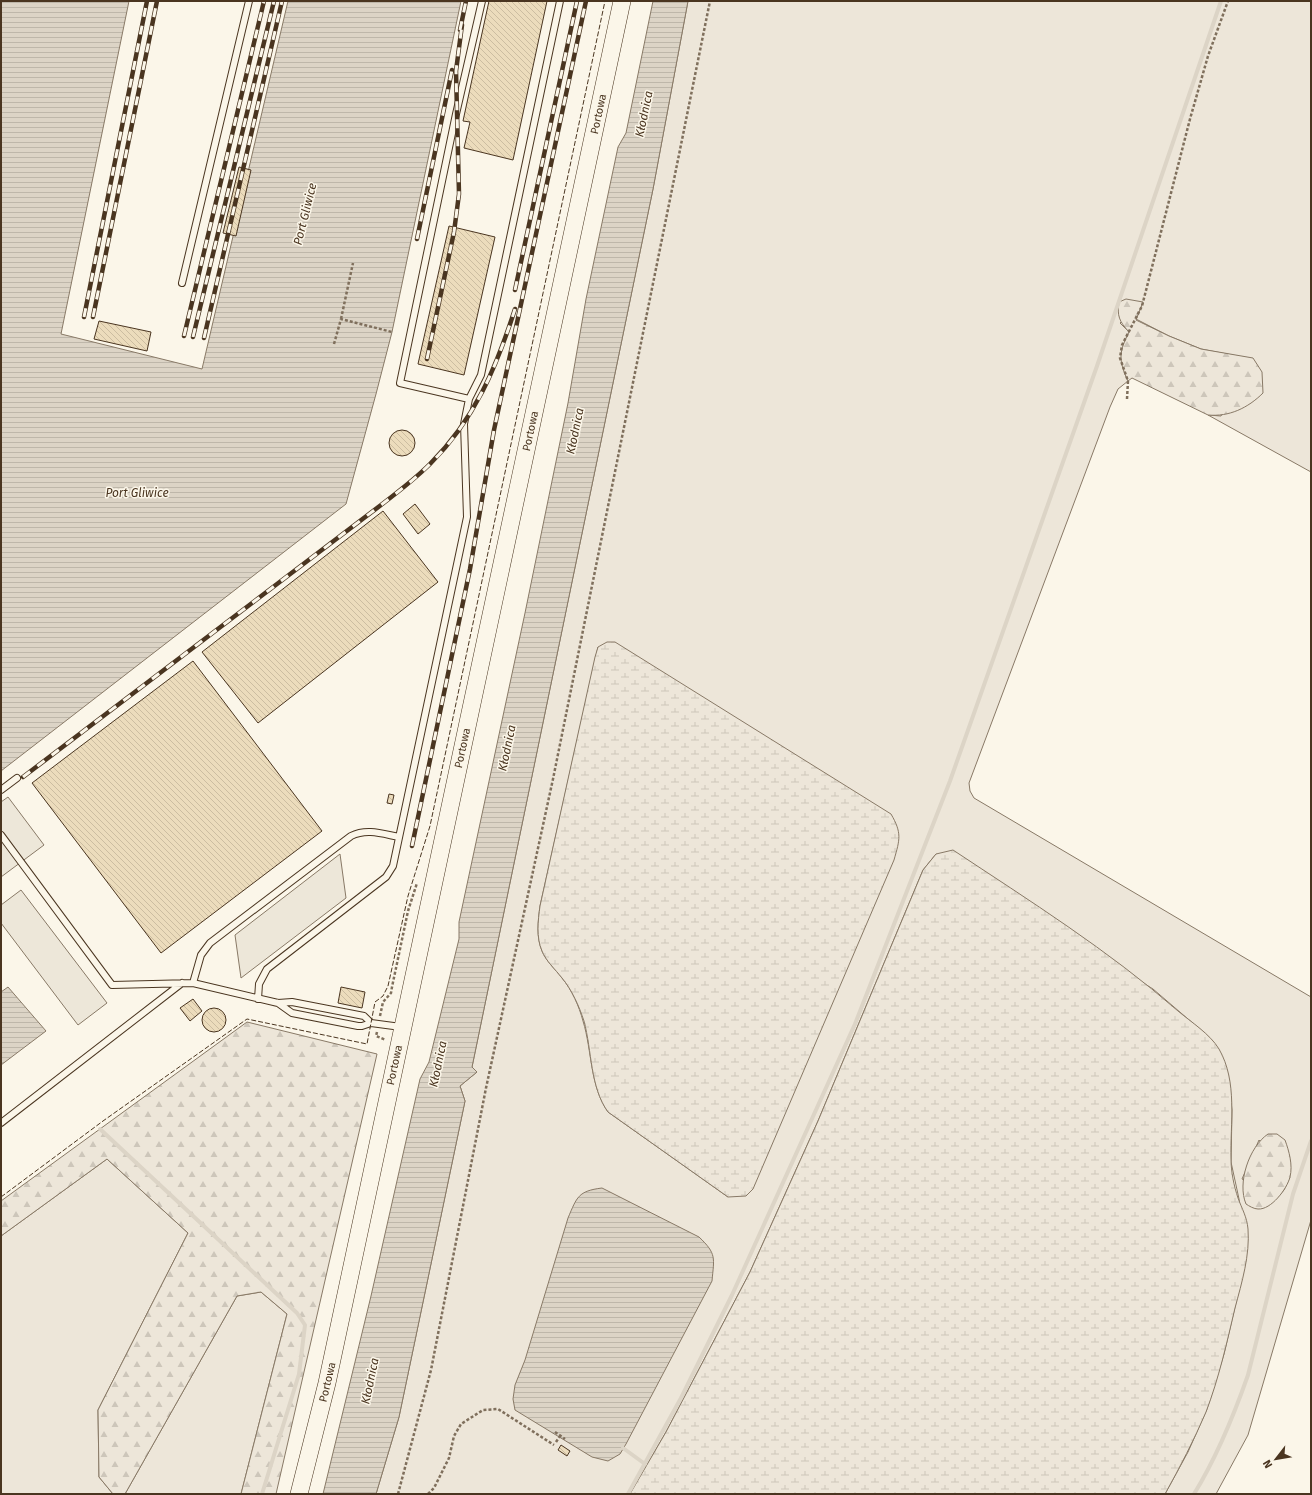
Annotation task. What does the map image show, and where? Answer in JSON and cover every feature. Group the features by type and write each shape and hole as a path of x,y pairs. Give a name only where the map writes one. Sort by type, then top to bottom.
{"street":[{"name":"Portowa","path":"299,1494 327,1383 622,1"}],"lane":[{"path":"182,283 249,1"},
{"path":"469,399 400,383 456,114 482,1"},
{"path":"258,999 259,984 267,969 386,877 393,866 467,517 464,424 469,399 481,375 560,1"},
{"path":"1,790 16,778"},
{"path":"193,983 201,955 210,943 351,836 358,832 370,832 399,837"},
{"path":"1,835 112,985 193,983 278,1003 292,1002 364,1016 371,1023"},
{"path":"1,1123 182,983"},
{"path":"278,1003 292,1013 362,1026 371,1023 402,1027"}],"path":[{"path":"398,1494 431,1370 486,1088 554,771 710,1"},
{"path":"1127,400 1128,380 1120,358 1122,345 1142,306 1190,119 1208,56 1228,1"},
{"path":"334,344 354,263"},
{"path":"341,320 392,332"},
{"path":"428,1494 434,1488 449,1458 454,1436 460,1424 483,1410 498,1409 555,1444 560,1436"},
{"path":"555,1432 565,1439"}],"green space":[{"path":"688,1 1311,1 1311,472 1208,415 1221,416 1253,359 1201,349 1169,336 1136,319 1143,302 1120,323 1129,332 1122,350 1123,368 1128,381 1118,389 1110,407 969,783 970,791 974,798 1311,997 1311,1220 1248,1435 1216,1494 1165,1494 1188,1452 1207,1409 1224,1354 1246,1260 1239,1199 1231,1162 1232,1110 1228,1075 1209,1037 1153,989 936,854 923,870 818,1121 750,1272 666,1432 630,1494 376,1494 399,1417 465,1101 460,1086 477,1072 472,1067 653,189","holes":["598,647 728,1197 608,1112 598,1091 592,1068 586,1032 577,1004 566,983 546,958 540,946 538,929 540,906","1259,1140 1290,1177 1284,1190 1277,1198 1242,1179"]},
{"path":"1126,299 1143,302 1136,320 1169,336 1201,349 1253,358 1262,372 1263,393 1245,407 1231,413 1223,415 1208,415 1132,378 1128,381 1121,361 1121,356 1123,345 1129,332 1123,325 1118,311 1119,302"},
{"path":"607,642 615,642 891,814 897,826 899,841 894,860 753,1189 746,1196 728,1197 608,1112 598,1091 592,1068 587,1032 580,1010 569,988 546,958 540,946 538,929 540,906 595,657 598,647"},
{"path":"953,850 1040,907 1124,967 1206,1033 1219,1049 1225,1062 1229,1075 1232,1103 1231,1145 1233,1179 1247,1225 1248,1249 1243,1278 1215,1386 1206,1412 1187,1453 1165,1494 630,1494 666,1432 750,1272 818,1121 923,870 936,854"},
{"path":"247,1022 377,1054 276,1494 241,1494 287,1314 261,1292 237,1296 125,1494 113,1494 99,1477 98,1410 188,1233 107,1159 1,1236 1,1201"},
{"path":"1268,1134 1277,1134 1285,1140 1290,1158 1291,1172 1286,1187 1278,1198 1268,1206 1256,1209 1246,1204 1243,1186 1244,1176 1246,1166 1255,1147"},
{"path":"107,1159 188,1233 98,1410 99,1477 113,1494 1,1494 1,1236"},
{"path":"261,1292 287,1314 241,1494 125,1494 237,1296"}],"shaded area":[{"path":"8,797 44,845 1,877 1,802"},
{"path":"340,854 346,898 241,978 235,935"},
{"path":"21,890 107,1003 78,1025 1,923 1,905"}],"water":[{"name":"Port Gliwice","path":"1,1 129,1 61,334 202,369 288,1 461,1 392,332 346,504 1,771"},
{"name":"Kłodnica","path":"653,1 688,1 653,189 472,1067 477,1072 460,1086 465,1101 399,1417 376,1494 323,1494 371,1296 420,1079 429,1062 459,939 459,922 568,403 586,299 618,147 626,133"},
{"path":"8,987 46,1031 1,1065 1,992"},
{"path":"602,1188 699,1237 712,1252 714,1261 712,1281 626,1444 620,1454 608,1461 592,1457 515,1410 513,1399 515,1385 525,1360 568,1218 579,1196 588,1191"}],"building":[{"path":"489,1 547,1 513,160 464,148 470,122 463,121"},
{"path":"239,167 251,170 236,236 223,233"},
{"path":"449,226 495,237 464,375 418,364"},
{"path":"99,321 151,332 147,351 94,339"},
{"path":"402,430 411,434 415,443 411,452 402,456 393,452 389,443 393,434"},
{"path":"415,504 430,524 418,534 403,514"},
{"path":"383,511 438,582 258,723 202,652"},
{"path":"193,661 322,831 161,953 32,783"},
{"path":"389,794 394,795 392,804 387,803"},
{"path":"341,987 365,992 362,1008 338,1003"},
{"path":"193,999 202,1011 190,1021 180,1008"},
{"path":"214,1008 223,1011 226,1020 223,1029 214,1032 205,1029 202,1020 205,1011"},
{"path":"561,1445 570,1451 567,1456 558,1450"}],"waterway":[{"path":"628,1494 681,1398 732,1295 855,1024 950,781 1097,366 1221,1"},
{"path":"100,1129 297,1313 305,1325 299,1374 262,1494"},
{"path":"1194,1494 1224,1436 1248,1375 1293,1194 1311,1141"},
{"path":"623,1448 645,1464"}],"railway":[{"path":"84,317 147,1"},
{"path":"93,317 157,1"},
{"path":"184,336 264,1"},
{"path":"193,337 274,1"},
{"path":"204,338 282,1"},
{"path":"460,30 466,1"},
{"path":"515,290 577,1"},
{"path":"412,846 470,569 494,430 586,1"},
{"path":"427,359 454,232 459,194 456,71 462,25"},
{"path":"417,239 452,70"},
{"path":"23,777 387,500 424,470 446,447 472,411 492,372 515,309"}],"fence":[{"path":"1,1197 103,1121 247,1019 367,1044 375,1002 383,996 388,986 408,896 430,826 605,1"}]}
